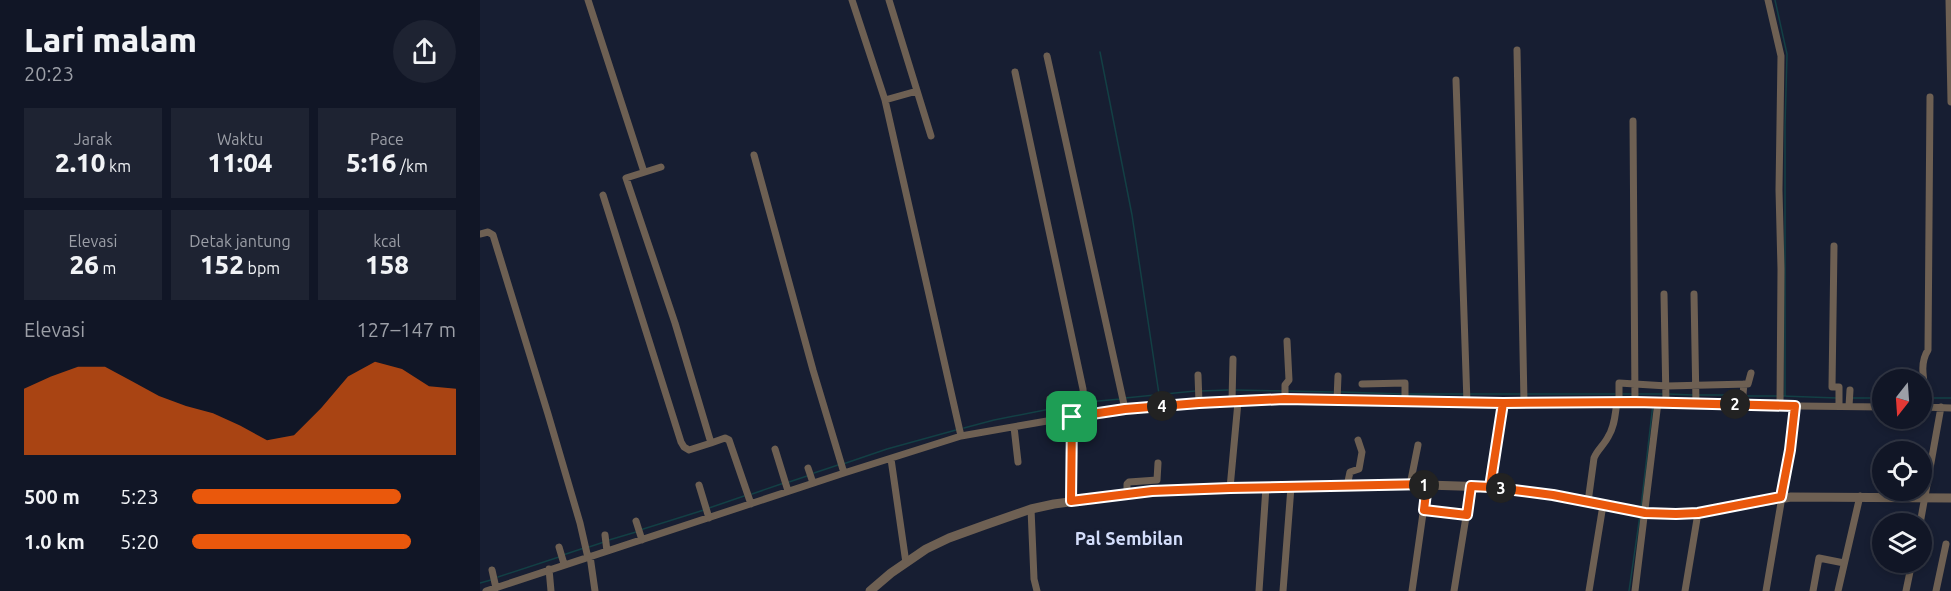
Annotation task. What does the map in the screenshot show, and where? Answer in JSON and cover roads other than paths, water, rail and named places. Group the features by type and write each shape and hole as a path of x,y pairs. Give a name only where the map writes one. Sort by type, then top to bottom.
{"street":[{"path":"588,0 644,172"},
{"path":"852,0 885,100 961,436"},
{"path":"889,0 931,136"},
{"path":"1768,0 1781,56 1780,403"},
{"path":"1949,0 1951,102"},
{"path":"1517,50 1524,401"},
{"path":"1047,56 1125,408"},
{"path":"1015,72 1084,398 1085,414"},
{"path":"1456,80 1467,401"},
{"path":"885,100 917,91"},
{"path":"1924,369 1924,358 1928,350 1930,97"},
{"path":"1633,121 1635,401"},
{"path":"754,155 844,473"},
{"path":"661,167 626,177 675,324 711,443"},
{"path":"603,195 683,446 689,450 728,439 750,502"},
{"path":"480,234 488,232 493,235 548,414 585,544 595,591"},
{"path":"1834,246 1832,387 1839,387 1839,406"},
{"path":"1635,591 1642,513 1660,402 1667,386 1664,294"},
{"path":"1694,294 1696,403"},
{"path":"1284,397 1285,385 1289,380 1287,341"},
{"path":"1230,488 1234,400 1233,358"},
{"path":"1588,502 1596,452 1613,427 1619,383 1695,388 1744,386 1750,383 1751,373"},
{"path":"1198,375 1199,401"},
{"path":"1337,398 1338,376"},
{"path":"1362,384 1405,383 1405,400"},
{"path":"1742,401 1744,386"},
{"path":"1849,405 1850,392"},
{"path":"486,591 564,562 641,539 812,481 961,436 1125,408 1199,401 1284,397 1503,403 1524,401 1696,403 1742,401 1795,406 1872,406"},
{"path":"1050,399 1054,419"},
{"path":"1490,487 1503,403"},
{"path":"1766,591 1790,450 1795,406"},
{"path":"1932,406 1951,408"},
{"path":"1932,458 1941,407"},
{"path":"1071,501 1072,417"},
{"path":"1014,427 1018,462"},
{"path":"1347,486 1350,472 1359,469 1362,452 1358,440"},
{"path":"1410,485 1418,445"},
{"path":"775,449 788,490"},
{"path":"891,459 906,563"},
{"path":"1127,494 1129,482 1157,480 1158,463"},
{"path":"808,468 812,481"},
{"path":"699,484 708,516"},
{"path":"870,591 926,549 949,538 1031,509 1127,494 1230,488 1427,484 1519,490 1642,513 1698,513 1781,497 1872,496"},
{"path":"1412,591 1427,484"},
{"path":"1454,591 1471,486"},
{"path":"1284,591 1291,487"},
{"path":"1258,591 1266,488"},
{"path":"1838,591 1860,496"},
{"path":"1932,497 1951,498"},
{"path":"1589,591 1603,505"},
{"path":"1031,509 1034,579 1037,591"},
{"path":"1424,510 1467,515"},
{"path":"1685,591 1698,513"},
{"path":"637,522 641,539"},
{"path":"605,537 607,550"},
{"path":"1936,591 1946,544"},
{"path":"560,548 564,562"},
{"path":"1813,591 1819,558 1844,563"},
{"path":"549,569 551,591"},
{"path":"492,572 496,586"},
{"path":"1906,591 1910,573"}],"waterway":[{"path":"1775,0 1787,54 1785,396"},
{"path":"1100,52 1132,215 1159,394"},
{"path":"1200,391 1228,390"},
{"path":"1236,390 1282,391"},
{"path":"1125,398 1195,391"},
{"path":"1287,391 1333,392"},
{"path":"1341,392 1402,394"},
{"path":"1407,394 1465,394"},
{"path":"1470,394 1522,394"},
{"path":"1527,394 1615,394"},
{"path":"1623,394 1633,394"},
{"path":"1638,394 1663,394"},
{"path":"1668,394 1693,395"},
{"path":"1698,395 1741,395"},
{"path":"1746,396 1777,396"},
{"path":"1782,396 1837,398"},
{"path":"1851,398 1872,398"},
{"path":"1932,398 1951,398"},
{"path":"1087,402 1121,399"},
{"path":"1054,408 1082,403"},
{"path":"1641,507 1653,404"},
{"path":"964,428 1050,409"},
{"path":"843,464 956,430"},
{"path":"814,473 838,465"},
{"path":"789,482 807,476"},
{"path":"752,494 784,483"},
{"path":"709,508 744,496"},
{"path":"640,530 704,510"},
{"path":"1629,591 1640,515"},
{"path":"609,540 636,532"},
{"path":"589,547 604,542"},
{"path":"563,555 584,548"},
{"path":"498,577 559,557"},
{"path":"480,583 491,580"}],"district":[{"name":"Pal Sembilan","path":"1129,539"}]}
